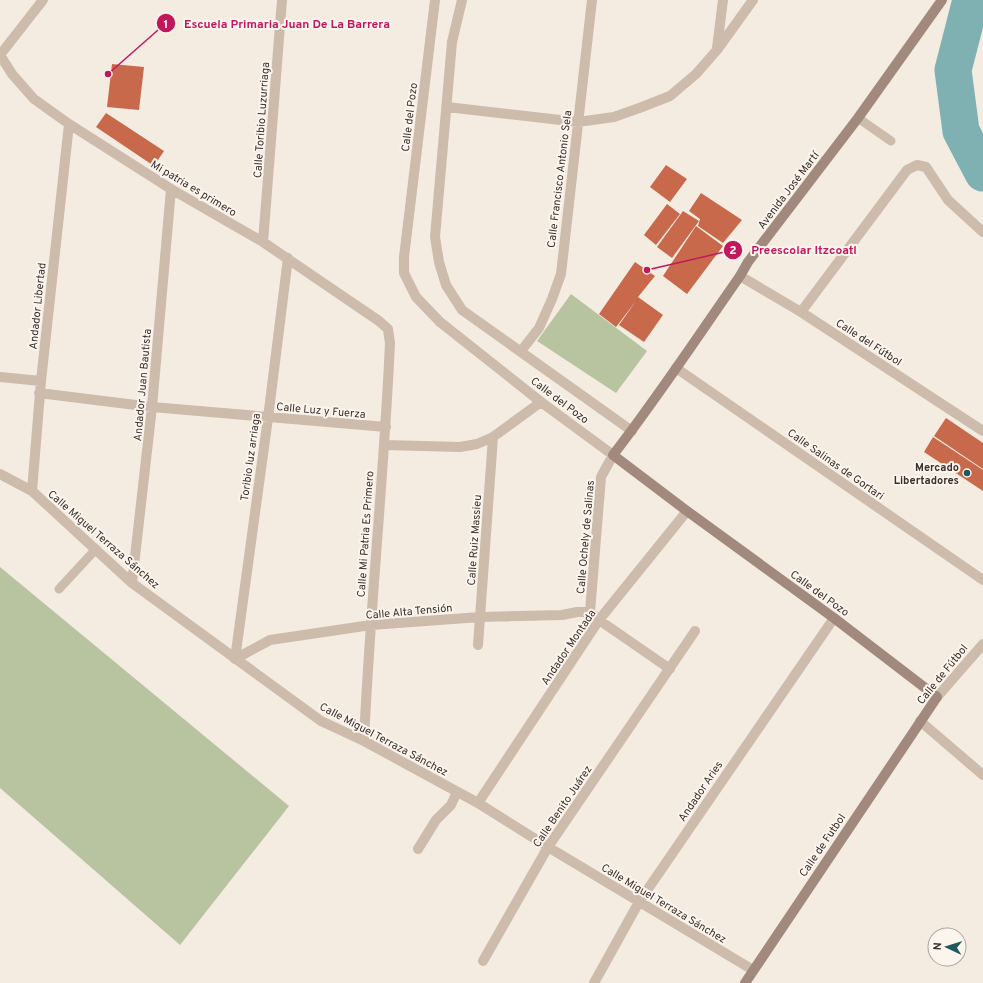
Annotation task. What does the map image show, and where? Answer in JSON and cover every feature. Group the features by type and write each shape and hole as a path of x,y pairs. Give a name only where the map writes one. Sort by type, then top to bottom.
{"main road":[{"name":"Avenida José Martí","path":"613,455 632,431 740,276 748,262 858,118 942,0"},
{"name":"Calle del Pozo","path":"613,455 834,618 937,697"},
{"name":"Calle de Fútbol","path":"920,721 937,697"},
{"name":"Calle de Futbol","path":"745,983 920,721"}],"street":[{"path":"0,55 43,0"},
{"name":"Calle Toribio Luzurriaga","path":"263,242 282,0"},
{"name":"Calle del Pozo","path":"435,0 404,257 404,273 416,297 440,322 542,402 613,455"},
{"path":"462,0 452,42 435,237 439,262 446,285 462,310 632,431"},
{"name":"Calle Francisco Antonio Sela","path":"521,351 539,328 552,300 561,274 592,0"},
{"path":"717,50 723,0"},
{"path":"446,107 578,122 614,117 670,96 696,74 717,50 753,0"},
{"name":"Mi patria es primero","path":"0,55 12,74 34,99 69,124 171,189 288,258 379,321 388,329"},
{"name":"Andador Libertad","path":"32,491 39,393 69,124"},
{"path":"800,312 907,170 916,165 926,167 948,200 983,232"},
{"name":"Andador Juan Bautista","path":"132,583 152,407 171,189"},
{"name":"Toribio luz arriaga","path":"235,659 288,258"},
{"name":"Calle del Fútbol","path":"740,276 800,312 983,431"},
{"name":"Calle Mi Patria Es Primero","path":"364,741 386,427 390,343 388,329"},
{"name":"Calle Salinas de Gortari","path":"676,368 983,580"},
{"path":"0,377 41,381"},
{"name":"Calle Luz y Fuerza","path":"39,393 152,407 386,427"},
{"path":"384,445 460,447 477,444 493,437 542,402"},
{"name":"Calle Ruiz Massieu","path":"478,645 493,437"},
{"name":"Calle Ochely de Salinas","path":"590,612 601,477 613,455"},
{"name":"Calle Miguel Terraza Sánchez","path":"0,474 32,491 132,583 322,721 364,741 478,803 548,847 753,970"},
{"name":"Andador Montada","path":"478,803 599,620 687,511"},
{"path":"590,612 599,620 670,669"},
{"name":"Calle Alta Tensión","path":"235,659 270,640 371,625 480,617 590,612"},
{"name":"Andador Aries","path":"594,983 639,902 834,618"},
{"name":"Calle Benito Juárez","path":"482,961 548,847 696,631"},
{"name":"Calle de Fútbol","path":"937,697 983,644"},
{"path":"920,721 983,775"},
{"path":"418,849 436,820 451,805 457,792"}],"lane":[{"path":"858,118 891,141"},
{"path":"59,589 96,549"}],"green space":[{"path":"571,294 647,351 616,393 537,341"},
{"path":"0,567 289,806 180,945 0,788"}],"building":[{"path":"112,64 144,67 139,110 107,107"},
{"path":"106,113 164,151 154,166 96,127"},
{"path":"666,165 687,179 670,202 650,187"},
{"path":"701,193 742,220 723,243 698,226 700,219 689,211"},
{"path":"667,204 680,214 656,245 644,235"},
{"path":"683,211 699,221 672,258 657,247"},
{"path":"696,226 723,246 687,294 663,276"},
{"path":"635,262 655,276 638,297 663,315 644,342 619,325 636,301 616,327 599,314"},
{"path":"946,418 983,443 983,469 934,436"},
{"path":"933,437 983,470 983,491 924,452"}],"waterway":[{"path":"971,0 953,70 961,131 983,173"}],"place":[{"name":"Escuela Primaria Juan De La Barrera","path":"108,74"},
{"name":"Preescolar Itzcoatl","path":"647,270"},
{"name":"Mercado Libertadores","path":"967,473"}]}
